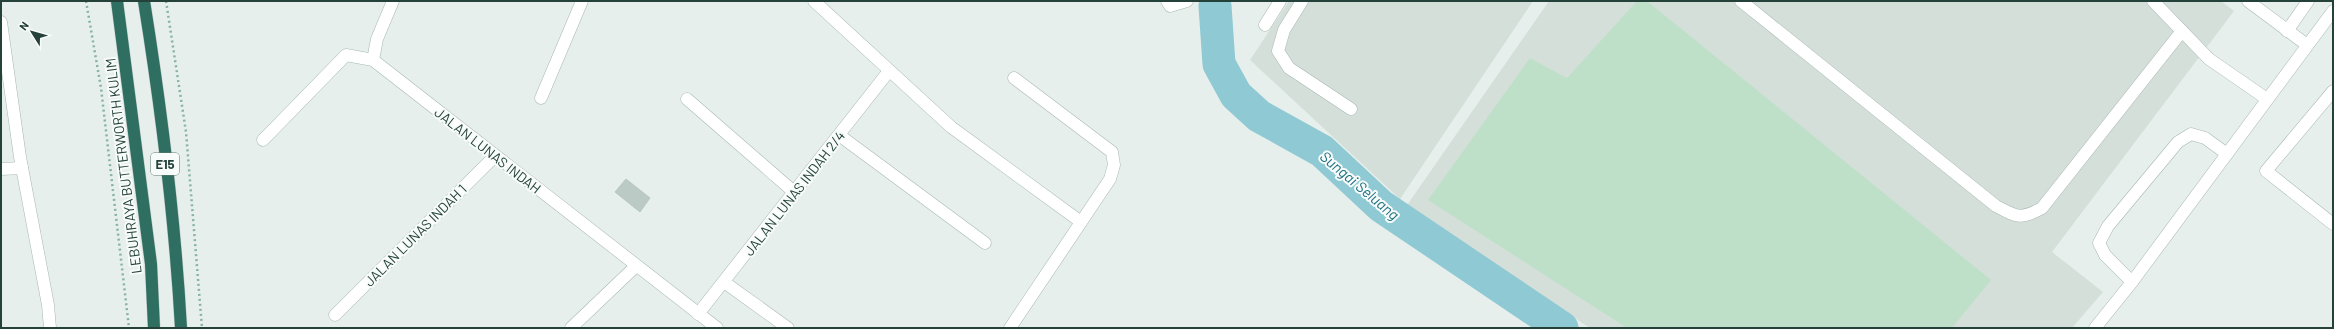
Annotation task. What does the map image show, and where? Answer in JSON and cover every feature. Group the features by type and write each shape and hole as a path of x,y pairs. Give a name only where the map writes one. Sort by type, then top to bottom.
{"highway":[{"name":"LEBUHRAYA BUTTERWORTH KULIM","path":"117,1 150,264 154,328"},
{"name":"E15","path":"144,1 152,54 178,272 181,328"}],"street":[{"path":"373,60 377,39 393,1"},
{"path":"541,98 582,1"},
{"path":"814,1 951,127 1081,222"},
{"path":"1168,1 1170,6 1187,1"},
{"path":"1265,25 1280,1"},
{"path":"1302,1 1284,30 1278,51 1288,68 1351,110"},
{"path":"1741,1 1996,206 2016,217 2028,216 2042,208 2182,31"},
{"path":"2153,1 2209,59 2267,99"},
{"path":"2248,1 2287,32 2308,45"},
{"path":"2287,32 2308,1"},
{"path":"2095,328 2132,282 2267,99 2332,15"},
{"path":"1,22 22,168 48,305 50,328"},
{"name":"JALAN LUNAS INDAH","path":"263,140 346,55 373,60 636,266 718,328"},
{"name":"JALAN LUNAS INDAH 2/4","path":"698,314 889,71"},
{"path":"1010,328 1110,179 1114,165 1112,152 1014,78"},
{"path":"2333,91 2266,171 2333,224"},
{"path":"687,99 794,192"},
{"path":"2132,282 2105,255 2099,242 2108,226 2178,142 2191,134 2205,138 2227,154"},
{"path":"839,135 986,243"},
{"name":"JALAN LUNAS INDAH 1","path":"335,315 495,156"},
{"path":"1,169 22,168"},
{"path":"571,328 636,266"},
{"path":"724,282 788,328"}],"path":[{"path":"86,1 101,88 129,328"},
{"path":"166,1 186,132 202,328"}],"shaded area":[{"path":"1289,1 1533,1 1400,199 1250,60"},
{"path":"1549,1 2221,1 2234,11 2052,252 2103,292 2072,328 1590,328 1405,208"}],"green space":[{"path":"1637,1 1647,1 1991,280 1952,328 1627,328 1428,200 1530,58 1567,78"}],"building":[{"path":"626,179 650,198 640,212 615,192"}],"waterway":[{"name":"Sungai Seluang","path":"1215,6 1219,64 1236,95 1259,116 1322,151 1381,206 1562,328"}]}
